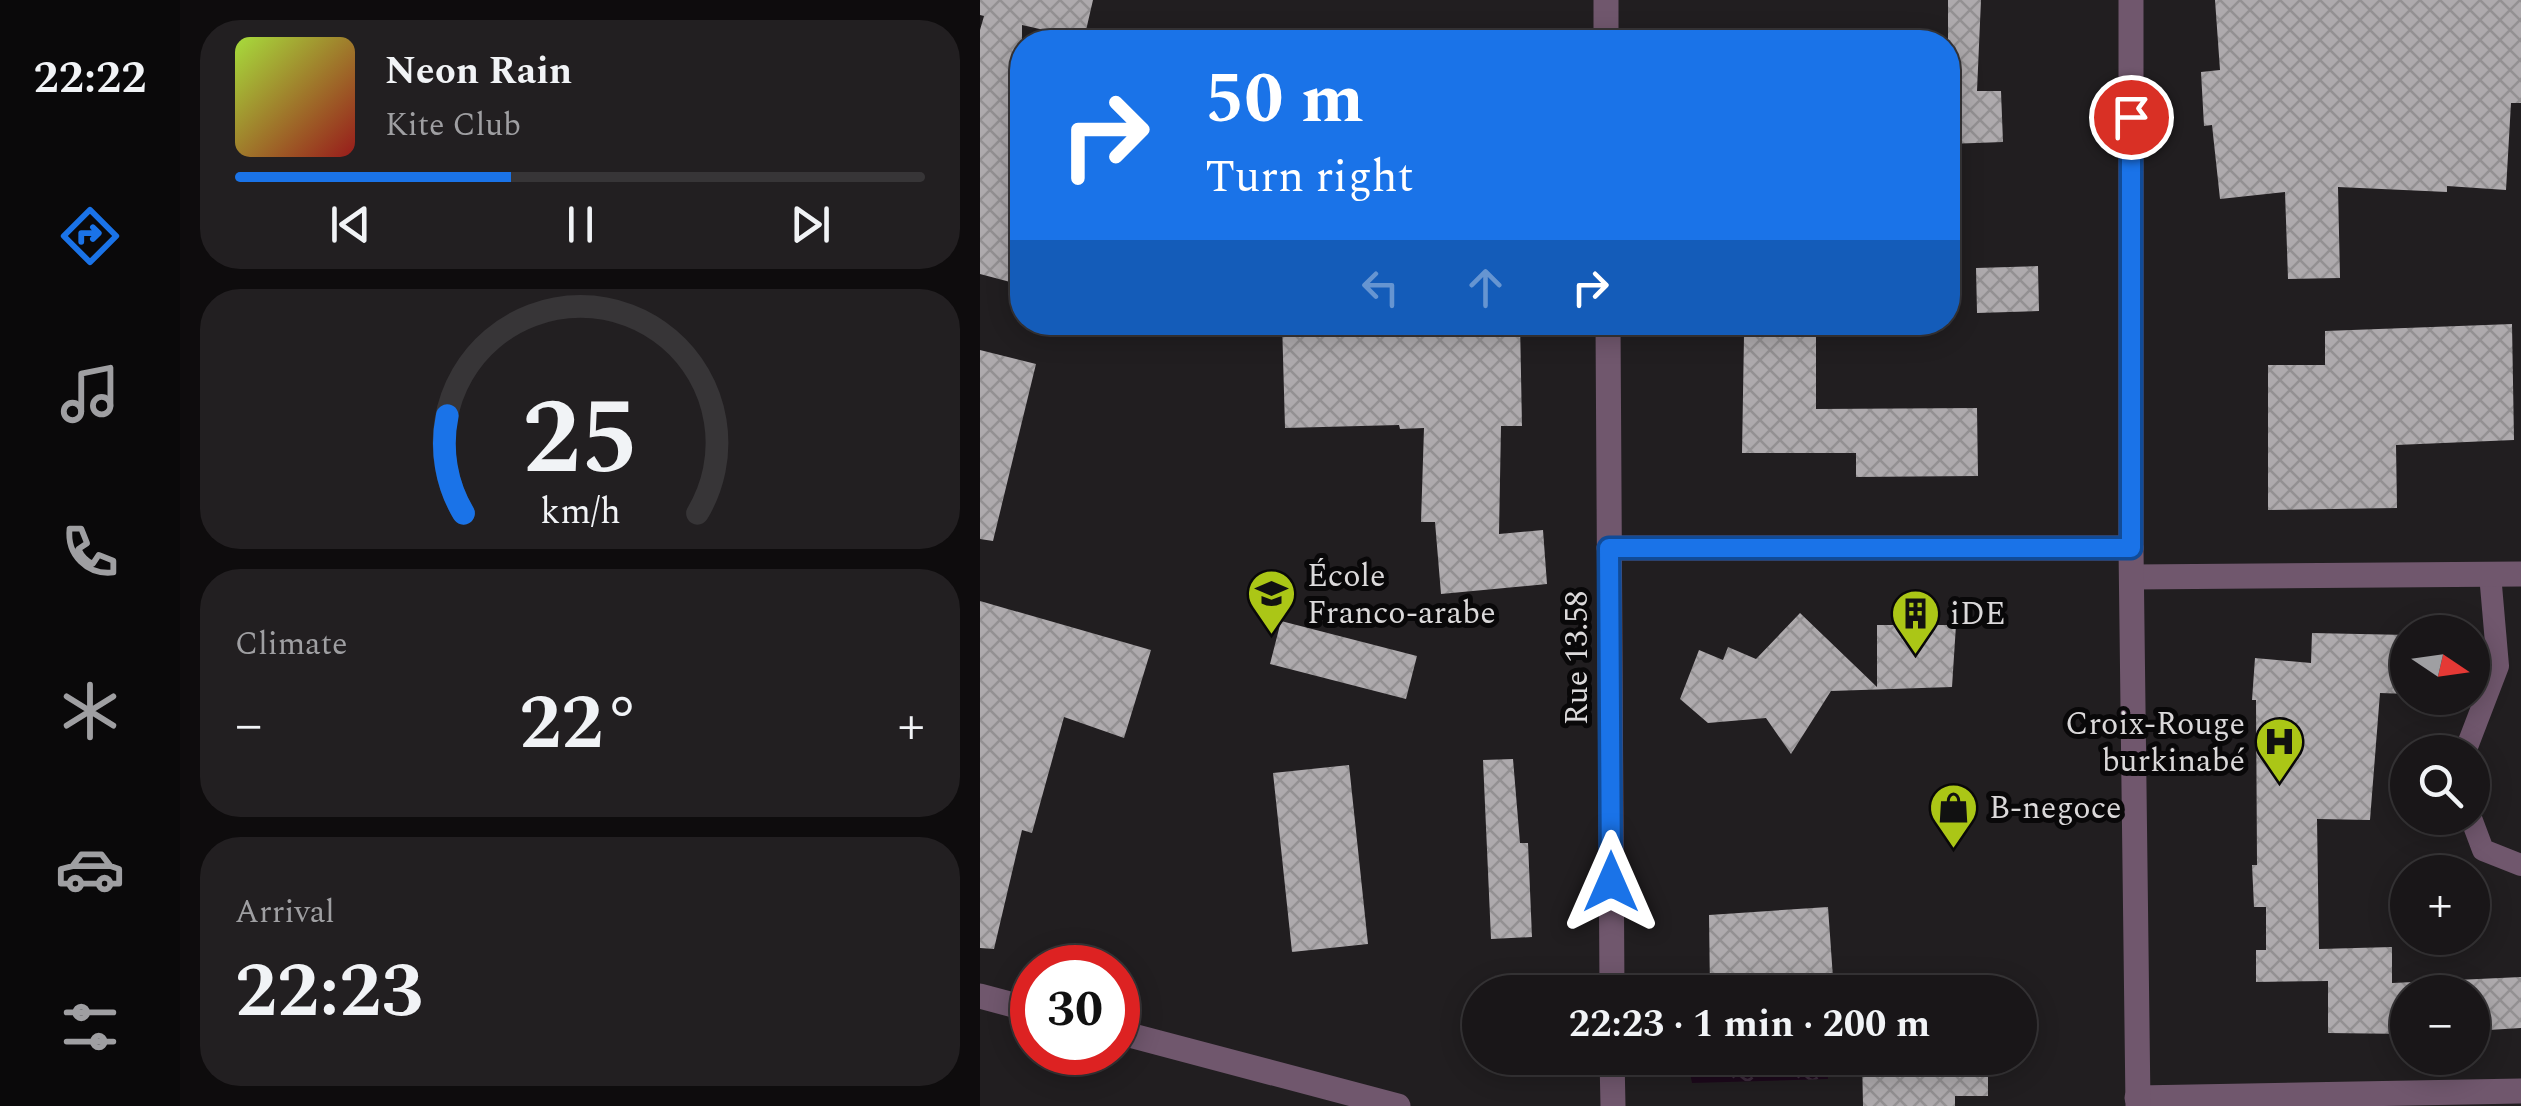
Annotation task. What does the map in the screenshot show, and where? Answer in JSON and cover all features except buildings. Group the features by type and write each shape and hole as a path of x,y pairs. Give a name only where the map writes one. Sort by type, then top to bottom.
{"street":[{"path":"1606,0 1606,30"},
{"path":"2131,0 2131,548 2138,1102 2521,1092"},
{"name":"Rue 13.58","path":"1608,335 1612,975"},
{"path":"1609,548 2131,548"},
{"path":"2132,577 2521,574"},
{"path":"980,996 1010,1004"},
{"path":"1140,1038 1398,1106"},
{"path":"1612,1075 1612,1106"}],"lane":[{"path":"2472,735 2498,666 2490,574"},
{"path":"2477,835 2483,850 2521,865"}],"water":[{"path":"1690,1075 1828,1075 1828,1079 1692,1083"}],"place":[{"name":"École Franco-arabe","path":"1272,636"},
{"name":"iDE","path":"1915,656"},
{"name":"Croix-Rouge burkinabé","path":"2280,784"},
{"name":"B-negoce","path":"1954,850"}],"route":[{"path":"1611,882 1609,548 2131,548 2131,117"}]}
